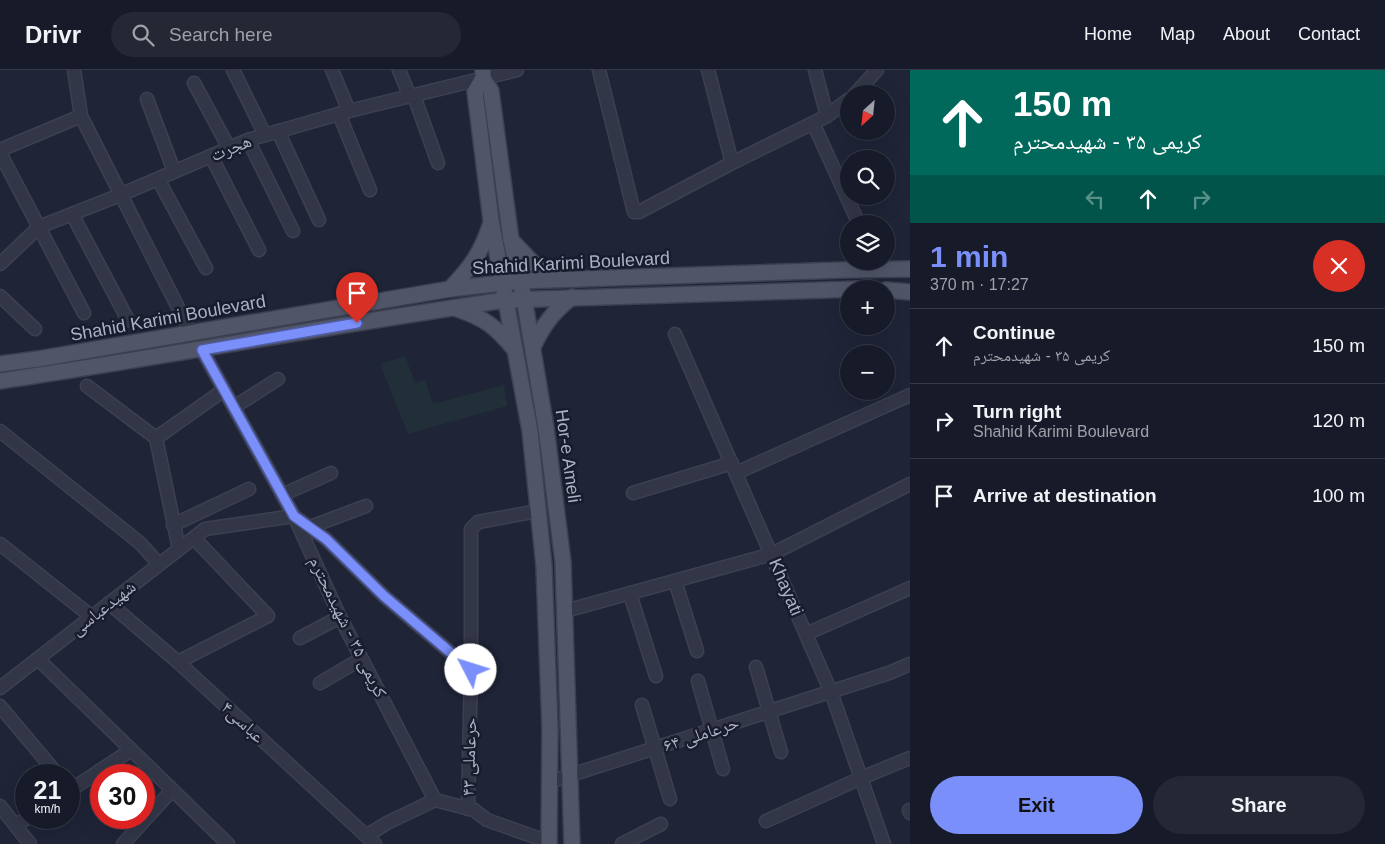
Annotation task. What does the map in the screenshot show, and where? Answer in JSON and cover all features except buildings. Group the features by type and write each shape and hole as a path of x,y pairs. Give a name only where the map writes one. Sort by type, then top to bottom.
{"main road":[{"name":"Hor-e Ameli","path":"483,74 475,92 491,220 530,431 544,566 550,729 549,843"},
{"name":"Hor-e Ameli","path":"483,74 491,91 511,240 533,346 546,428 563,562 572,844"},
{"path":"450,289 473,263 483,246 491,220"},
{"path":"511,240 533,262 560,279"},
{"name":"Shahid Karimi Boulevard","path":"0,364 450,289 520,280 910,269"},
{"name":"Shahid Karimi Boulevard","path":"0,381 202,350 451,307 524,298 840,290"},
{"path":"895,291 910,292"},
{"path":"533,346 542,328 557,309 572,297"},
{"path":"451,307 476,315 498,330 515,350"},
{"path":"38,359 40,375"}],"street":[{"path":"74,70 81,116 191,333"},
{"path":"233,70 265,135"},
{"path":"332,70 344,113 370,190"},
{"path":"399,70 412,96 438,163"},
{"name":"هجرت","path":"2,258 39,227 120,195 248,140 412,96 483,74 517,70"},
{"path":"599,70 634,212 639,212 827,116 840,106"},
{"path":"708,70 732,163"},
{"path":"815,70 827,116"},
{"path":"863,85 877,70"},
{"path":"194,83 229,148"},
{"path":"147,99 174,171"},
{"path":"81,116 0,151 84,313"},
{"path":"813,123 856,215"},
{"path":"278,131 318,220"},
{"path":"248,140 293,231"},
{"path":"211,156 259,250"},
{"path":"158,178 206,268"},
{"path":"72,214 128,320"},
{"path":"0,296 35,329"},
{"name":"Khayati","path":"675,334 832,692 884,844"},
{"name":"کریمی ۳۵ - شهیدمحترم","path":"202,350 294,516 340,617 435,800"},
{"path":"234,407 278,379"},
{"path":"87,386 156,438 179,549"},
{"path":"156,438 224,390"},
{"path":"633,493 734,468 910,395"},
{"path":"0,431 140,543 160,564"},
{"path":"282,495 331,473"},
{"path":"565,611 772,554 910,484"},
{"path":"173,525 249,490"},
{"path":"310,527 366,506"},
{"name":"حرعاملی ۴۳","path":"468,809 471,670 471,529 478,522 538,511"},
{"path":"294,516 326,539 384,596 471,670"},
{"name":"شهیدعباسی","path":"2,682 38,659 205,529 294,516"},
{"path":"178,662 268,616 194,538"},
{"path":"0,544 92,617"},
{"path":"676,581 697,651"},
{"path":"806,634 910,588"},
{"path":"630,594 656,676"},
{"name":"عباسی۴","path":"109,603 178,662 371,840"},
{"path":"300,638 340,617"},
{"path":"38,659 228,844"},
{"path":"320,683 361,659"},
{"name":"حرعاملی ۶۴","path":"549,782 832,692 910,664"},
{"path":"756,667 781,752"},
{"path":"698,681 723,769"},
{"path":"642,705 670,799"},
{"path":"0,706 49,764"},
{"path":"80,782 132,750"},
{"path":"766,821 910,758"},
{"path":"123,844 172,790"},
{"path":"371,840 387,823 435,800"},
{"name":"حرعاملی ۴۳","path":"435,800 474,810 487,820 549,843"},
{"path":"0,806 15,826"},
{"path":"622,844 660,824"},
{"path":"18,829 30,844"}],"shaded area":[{"path":"405,356 415,383 425,380 433,404 504,385 507,406 408,434 380,364"}],"route":[{"path":"357,323 202,350 294,516 326,539 384,596 471,670"}]}
